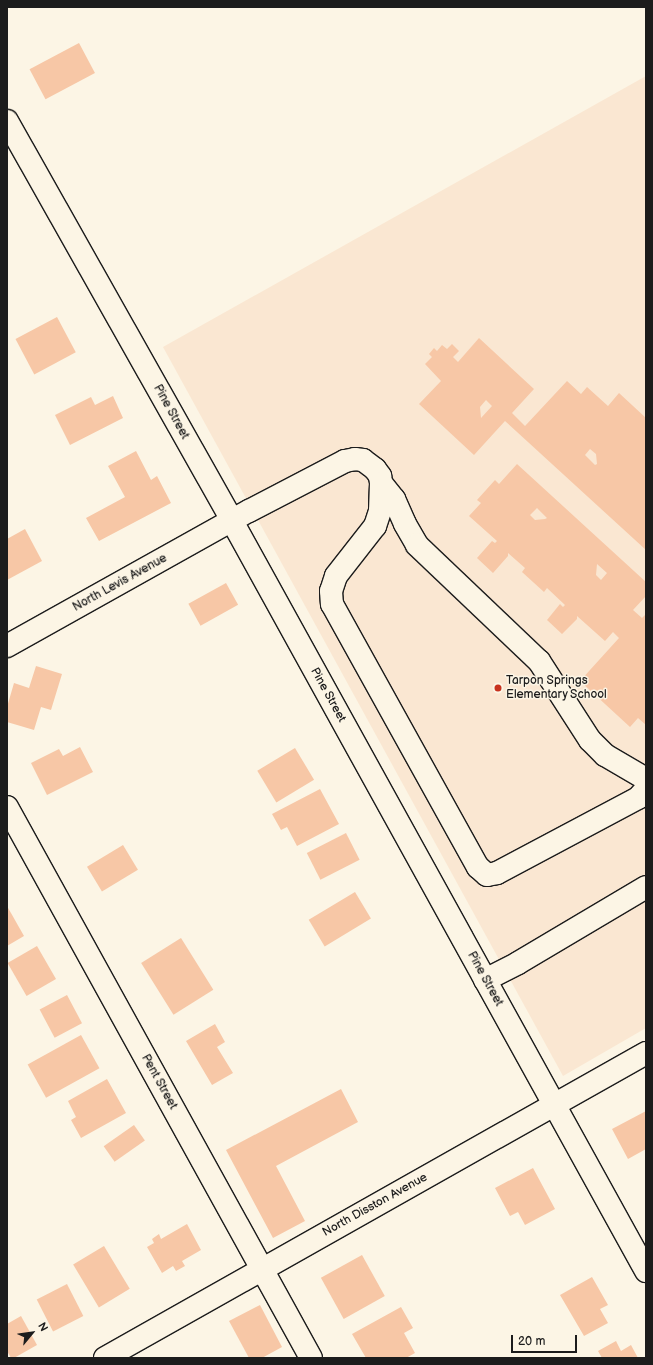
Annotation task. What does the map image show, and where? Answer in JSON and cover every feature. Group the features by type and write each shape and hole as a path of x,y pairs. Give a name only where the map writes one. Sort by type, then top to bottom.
{"street":[{"name":"Pine Street","path":"7,121 232,521 646,1271"},
{"name":"North Levis Avenue","path":"7,646 232,521 345,461 355,459 363,460 375,469 382,484 394,499 405,524 417,545 539,661 584,734 600,751 616,763 646,779"},
{"path":"382,484 380,512 375,526 336,576 330,591 330,598 354,645 478,867 487,875 497,873 638,798 646,789"},
{"name":"Pent Street","path":"7,807 311,1358"},
{"path":"485,980 646,887"},
{"name":"North Disston Avenue","path":"105,1358 646,1053"}],"shaded area":[{"name":"Tarpon Springs Elementary School","path":"646,76 646,1028 563,1076 163,347"}],"building":[{"path":"79,43 95,73 46,99 30,69"},
{"path":"57,317 76,352 34,374 16,339"},
{"path":"479,338 534,389 512,413 525,426 567,381 581,394 587,387 608,406 619,393 646,418 646,550 505,421 474,455 419,404 441,381 425,364 432,357 429,354 434,348 437,351 442,345 447,349 452,344 459,351 453,357 458,362","holes":["486,400 492,406 481,418 480,407","590,449 596,454 597,464 595,465 585,455"]},
{"path":"113,396 123,418 70,445 55,415 91,397 95,405"},
{"path":"136,451 151,480 157,476 171,503 99,541 86,518 125,497 108,466"},
{"path":"517,464 646,582 646,596 633,610 642,618 646,614 646,725 638,718 630,727 580,681 619,638 613,632 605,641 577,616 577,619 562,634 547,620 560,604 563,607 565,605 547,588 544,592 522,572 525,568 508,553 508,556 493,573 477,558 492,541 495,543 497,541 469,516 481,503 477,500 495,480 499,484","holes":["537,508 547,518 535,520 530,515","597,564 607,573 601,580 596,575"]},
{"path":"25,529 42,561 7,580 7,539"},
{"path":"226,583 238,605 201,626 188,604"},
{"path":"36,666 62,674 51,710 41,707 34,730 7,722 7,707 14,683 29,688"},
{"path":"80,747 93,772 47,795 31,763 59,749 63,756"},
{"path":"295,748 314,780 276,802 257,771"},
{"path":"320,789 339,824 297,846 287,827 281,830 272,814"},
{"path":"346,833 360,860 320,880 307,853"},
{"path":"123,845 138,870 102,891 87,867"},
{"path":"355,892 371,919 325,946 309,920"},
{"path":"7,906 24,936 7,946"},
{"path":"181,938 213,990 173,1015 141,963"},
{"path":"37,946 56,979 27,996 8,963"},
{"path":"67,995 82,1023 55,1038 40,1010"},
{"path":"215,1024 225,1042 217,1047 233,1073 212,1085 186,1041"},
{"path":"81,1035 99,1068 46,1098 28,1065"},
{"path":"107,1079 126,1113 81,1138 71,1120 76,1117 68,1101"},
{"path":"341,1089 358,1122 276,1166 305,1221 273,1238 226,1150"},
{"path":"646,1111 646,1149 628,1159 612,1129"},
{"path":"134,1125 145,1141 115,1162 104,1146"},
{"path":"533,1168 555,1209 525,1225 518,1212 510,1216 495,1188"},
{"path":"187,1224 201,1250 182,1261 185,1266 176,1271 173,1266 162,1273 147,1247 154,1243 152,1239 159,1234 161,1239"},
{"path":"104,1246 130,1289 99,1307 73,1265"},
{"path":"362,1255 385,1296 344,1319 321,1278"},
{"path":"592,1277 608,1305 600,1309 608,1323 584,1336 560,1295"},
{"path":"67,1284 83,1316 53,1332 37,1299"},
{"path":"260,1305 282,1347 262,1358 249,1358 229,1321"},
{"path":"401,1307 413,1328 404,1333 415,1353 406,1358 366,1358 352,1334"},
{"path":"21,1316 37,1345 14,1358 11,1358 7,1351 7,1324"},
{"path":"616,1341 621,1351 631,1345 638,1358 602,1358 598,1351"}],"place":[{"name":"Tarpon Springs Elementary School","path":"498,688"}]}
